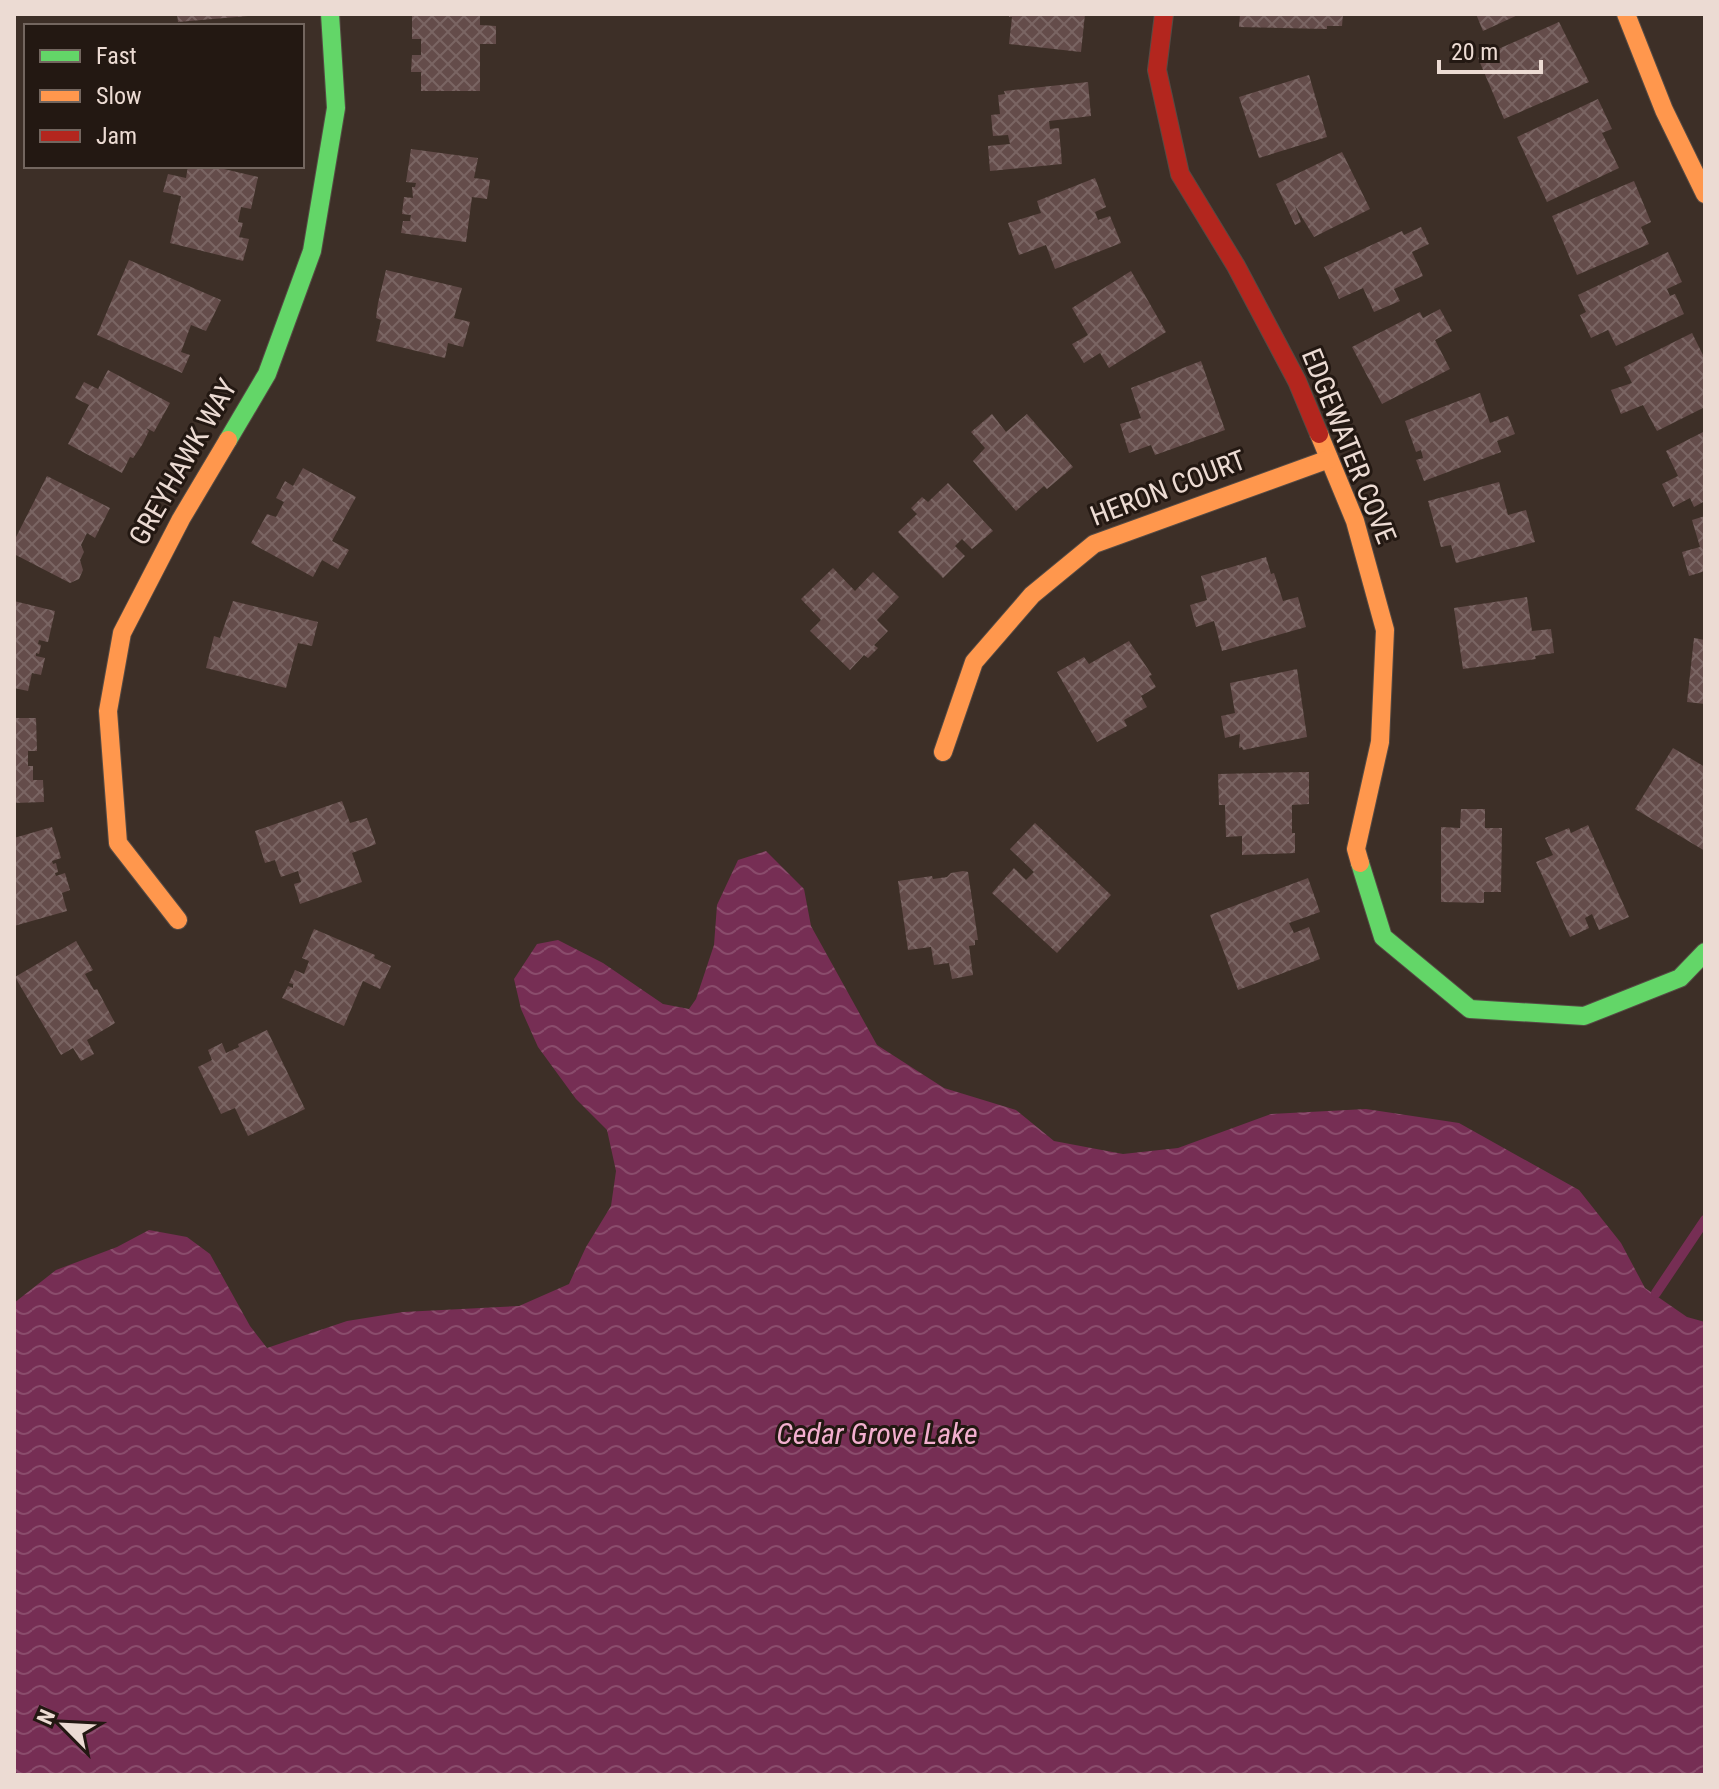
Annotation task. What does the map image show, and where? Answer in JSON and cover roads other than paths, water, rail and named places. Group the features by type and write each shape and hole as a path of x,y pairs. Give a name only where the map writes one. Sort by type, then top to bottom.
{"street":[{"name":"GREYHAWK WAY","path":"178,920 118,843 108,711 122,633 181,519 267,374 312,251 336,108 330,14"},
{"name":"EDGEWATER COVE","path":"1164,14 1157,70 1180,174 1236,266 1297,381 1355,521 1385,630 1380,742 1356,849 1383,937 1470,1009 1584,1016 1680,978 1705,952"},
{"path":"1626,14 1664,110 1705,194"},
{"name":"HERON COURT","path":"943,752 974,662 1032,595 1094,544 1329,459"}],"water":[{"name":"Cedar Grove Lake","path":"766,851 804,889 811,926 877,1045 944,1088 1016,1110 1054,1141 1123,1154 1178,1148 1271,1114 1366,1109 1459,1123 1579,1190 1621,1243 1645,1288 1687,1317 1705,1322 1705,1775 14,1775 14,1303 56,1270 117,1247 149,1230 187,1237 210,1254 250,1326 267,1348 347,1321 403,1312 519,1306 569,1284 586,1247 611,1206 616,1171 607,1130 576,1099 538,1047 521,1009 514,979 537,944 558,940 603,963 663,1004 689,1009 696,999 714,945 717,905 738,860"}],"waterway":[{"path":"1656,1293 1705,1220"}]}
